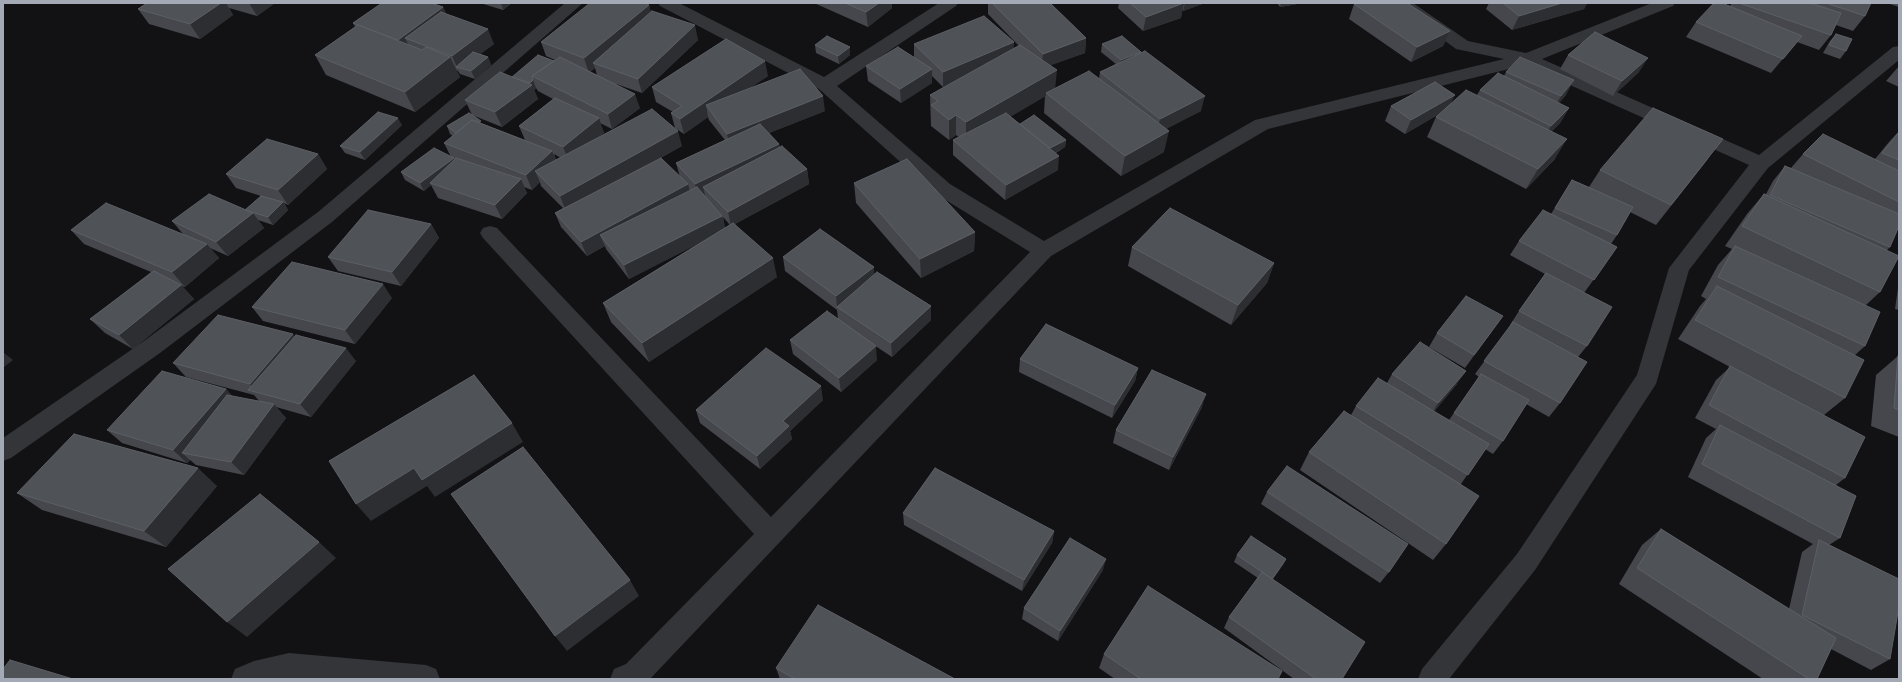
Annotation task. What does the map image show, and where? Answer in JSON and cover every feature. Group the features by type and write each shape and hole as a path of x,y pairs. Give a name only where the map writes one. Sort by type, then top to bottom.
{"street":[{"path":"3,451 152,347 325,217 575,3"},
{"path":"666,3 825,85 943,189 1044,251"},
{"path":"825,85 950,3"},
{"path":"1402,3 1462,45 1527,59 1761,163"},
{"path":"624,679 636,674 1044,251 1262,124 1527,59 1667,3"},
{"path":"1432,679 1526,562 1648,378 1679,268 1761,163 1899,51"},
{"path":"490,233 770,534"},
{"path":"245,679 254,675 289,666 426,679"}],"building":[{"path":"147,3 221,3 190,24 138,9"},
{"path":"382,3 431,3 443,7 398,40 353,23"},
{"path":"590,3 643,3 649,5 584,58 541,42"},
{"path":"845,3 879,3 866,12"},
{"path":"992,3 1050,3 1086,38 1043,54"},
{"path":"1130,3 1184,3 1146,17"},
{"path":"1407,3 1450,31 1417,47 1354,4"},
{"path":"1503,3 1562,3 1519,16"},
{"path":"1714,3 1722,3 1802,36 1783,59 1696,22"},
{"path":"1739,3 1810,3 1841,13 1831,35"},
{"path":"1826,3 1871,3 1865,16"},
{"path":"652,11 695,25 638,79 593,63"},
{"path":"441,12 488,29 452,56 405,38"},
{"path":"984,16 1014,42 943,72 914,44"},
{"path":"358,25 422,50 426,47 450,57 405,92 315,55"},
{"path":"1595,32 1648,58 1622,81 1568,55"},
{"path":"1836,34 1852,39 1846,51 1829,45"},
{"path":"827,36 850,47 838,56 815,45"},
{"path":"1122,36 1141,52 1121,60 1102,44"},
{"path":"726,39 765,61 680,119 671,113 682,106 652,87"},
{"path":"1020,45 1057,70 966,122 956,115 949,120 931,105 938,101 930,95"},
{"path":"898,47 932,69 900,89 866,66"},
{"path":"1145,51 1205,96 1160,119 1100,72"},
{"path":"473,52 488,57 471,71 456,67"},
{"path":"538,55 554,61 532,76 533,80 530,83 512,77"},
{"path":"560,57 635,94 608,114 532,76"},
{"path":"1520,57 1574,80 1561,96 1506,72"},
{"path":"800,69 823,96 727,134 706,105"},
{"path":"1089,71 1169,131 1125,156 1046,93"},
{"path":"500,72 532,85 495,112 465,100"},
{"path":"1498,73 1569,108 1551,126 1480,90"},
{"path":"1435,82 1455,95 1411,120 1391,106"},
{"path":"1466,90 1567,139 1538,169 1436,117"},
{"path":"555,98 599,118 563,147 519,126"},
{"path":"1653,108 1723,139 1671,205 1600,170"},
{"path":"652,109 678,131 560,196 535,171"},
{"path":"378,112 398,118 360,152 340,146"},
{"path":"469,113 481,121 479,122 472,120 456,133 447,126"},
{"path":"1006,113 1059,156 1006,185 953,140"},
{"path":"1034,115 1066,140 1050,148 1020,124"},
{"path":"472,120 552,151 526,175 444,143"},
{"path":"760,124 779,144 695,184 676,163"},
{"path":"1899,132 1899,160 1882,153"},
{"path":"1823,134 1899,171 1899,202 1803,154"},
{"path":"267,139 318,154 278,190 226,174"},
{"path":"782,146 807,169 728,212 703,187"},
{"path":"434,148 454,158 420,183 401,172"},
{"path":"456,158 521,179 495,205 430,183"},
{"path":"661,158 688,184 581,242 555,213"},
{"path":"907,159 975,232 920,259 854,183"},
{"path":"1785,166 1899,214 1899,226 1890,247 1770,195"},
{"path":"1572,180 1633,207 1617,235 1555,208"},
{"path":"697,187 722,216 624,265 600,235"},
{"path":"209,194 253,213 216,242 172,221"},
{"path":"1764,194 1899,256 1880,292 1742,226"},
{"path":"261,196 283,202 268,217 245,210"},
{"path":"106,203 207,244 172,272 71,230"},
{"path":"1170,208 1274,263 1238,305 1132,247"},
{"path":"368,210 431,224 392,272 328,257"},
{"path":"1543,210 1617,247 1594,280 1519,241"},
{"path":"733,223 773,258 642,343 603,303"},
{"path":"820,229 874,267 836,296 783,257"},
{"path":"1735,246 1880,312 1865,346 1718,277"},
{"path":"292,262 383,284 345,330 252,307"},
{"path":"154,271 181,285 119,335 90,319"},
{"path":"877,272 931,306 891,343 837,307"},
{"path":"1546,273 1612,307 1587,346 1519,311"},
{"path":"1717,286 1864,360 1845,398 1695,320"},
{"path":"1466,296 1503,316 1474,355 1437,333"},
{"path":"827,311 876,346 839,378 790,340"},
{"path":"218,315 293,334 250,384 173,363"},
{"path":"1513,322 1587,362 1560,403 1484,361"},
{"path":"1046,324 1138,368 1115,405 1020,359"},
{"path":"296,335 346,348 300,404 248,390"},
{"path":"1420,342 1466,371 1438,403 1392,374"},
{"path":"766,348 821,386 783,421 789,426 757,456 696,410"},
{"path":"1899,356 1899,410 1894,408"},
{"path":"1730,366 1865,437 1845,478 1709,405"},
{"path":"1152,370 1206,394 1173,457 1116,430"},
{"path":"162,371 226,389 173,450 107,430"},
{"path":"1481,374 1529,400 1503,441 1454,413"},
{"path":"474,375 512,423 422,480 414,468 356,504 329,461"},
{"path":"1378,378 1489,444 1468,475 1356,406"},
{"path":"227,395 274,404 231,462 182,453"},
{"path":"1344,411 1479,496 1446,544 1309,452"},
{"path":"1720,425 1856,496 1840,538 1702,464"},
{"path":"74,434 198,468 144,531 17,493"},
{"path":"523,447 630,580 555,636 451,494"},
{"path":"1287,466 1408,544 1389,572 1267,492"},
{"path":"935,468 1054,531 1024,580 903,513"},
{"path":"260,494 319,542 227,622 168,569"},
{"path":"1661,529 1836,638 1817,679 1809,679 1637,568"},
{"path":"1251,536 1286,559 1272,579 1237,555"},
{"path":"1070,538 1106,559 1060,631 1024,608"},
{"path":"1819,540 1899,579 1899,606 1890,659 1802,615"},
{"path":"1262,572 1365,642 1342,679 1316,679 1229,617"},
{"path":"1148,586 1282,671 1278,679 1141,679 1104,654"},
{"path":"818,605 955,679 795,679 776,668"},
{"path":"10,660 73,679 3,679 3,669"}]}
